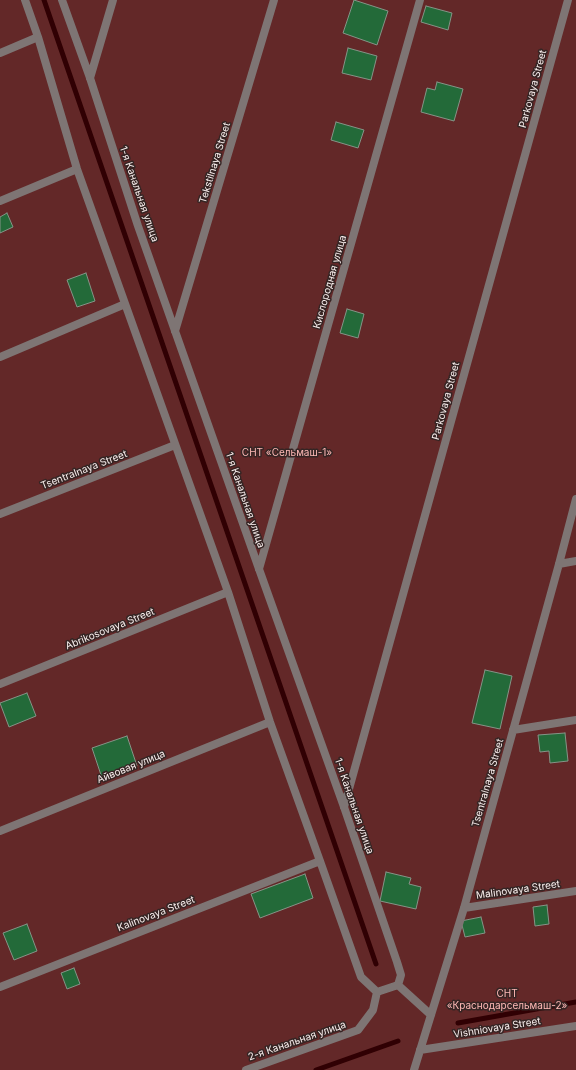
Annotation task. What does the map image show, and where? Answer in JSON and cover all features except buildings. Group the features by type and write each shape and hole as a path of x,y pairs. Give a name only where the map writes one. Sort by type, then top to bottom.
{"street":[{"path":"25,0 38,36 77,169 228,592 270,722 360,977 377,992 398,985 431,1015"},
{"name":"1-я Канальная улица","path":"62,0 90,78 138,226 344,807 397,962 401,975 398,985"},
{"path":"90,78 113,0"},
{"name":"Tekstilnaya Street","path":"175,331 274,0"},
{"name":"Кислородная улица","path":"259,569 420,0"},
{"name":"Parkovaya Street","path":"344,807 568,0"},
{"path":"0,53 38,36"},
{"path":"0,201 77,169"},
{"path":"0,357 125,304"},
{"name":"Tsentralnaya Street","path":"0,514 175,445"},
{"name":"Tsentralnaya Street","path":"414,1070 464,908 576,499"},
{"path":"559,564 576,561"},
{"name":"Abrikosovaya Street","path":"0,684 228,592"},
{"path":"513,730 576,720"},
{"name":"Айвовая улица","path":"0,831 270,722"},
{"name":"Kalinovaya Street","path":"0,986 320,861"},
{"name":"Malinovaya Street","path":"464,908 576,892"},
{"name":"2-я Канальная улица","path":"246,1070 358,1030 373,1010 377,992"},
{"name":"Vishniovaya Street","path":"420,1050 576,1026"}],"green space":[{"name":"СНТ «Сельмаш-1»","path":"0,0 576,0 576,1070 0,1070"}],"waterway":[{"path":"44,0 376,964"},
{"path":"458,1023 576,1002"},
{"path":"316,1070 398,1041"}],"park label":[{"name":"СНТ «Краснодарсельмаш-2»","path":"507,1000"}]}
